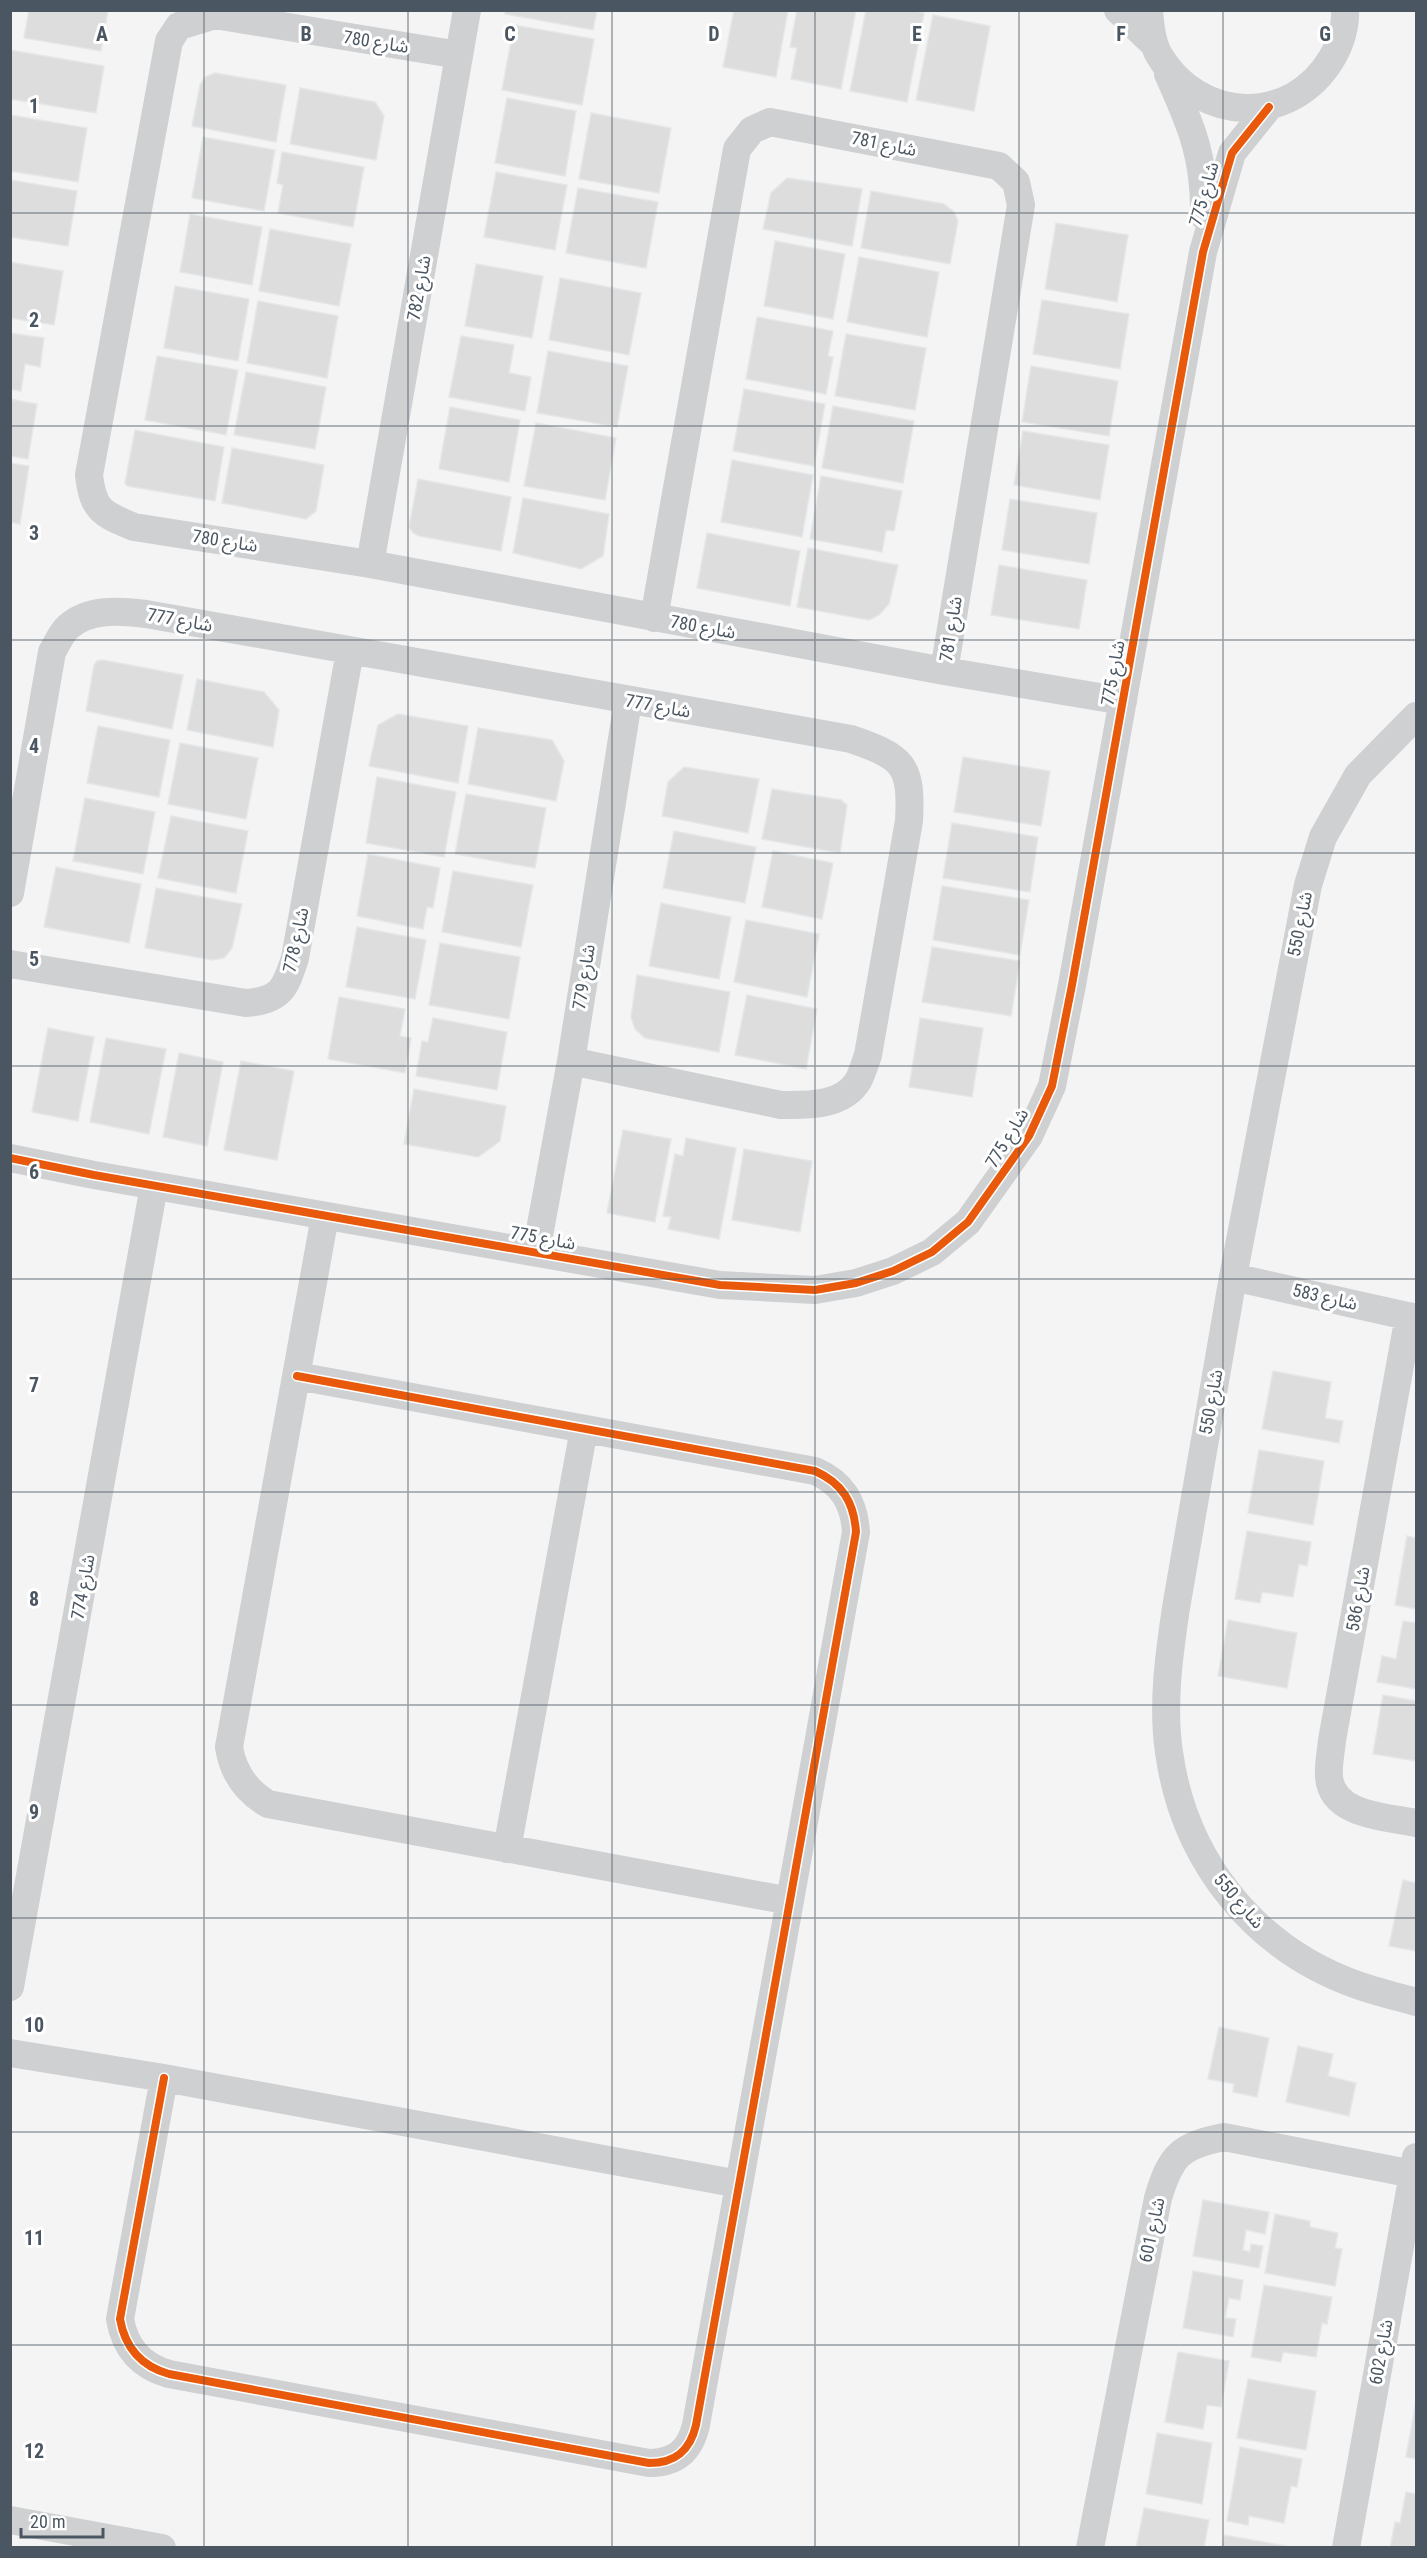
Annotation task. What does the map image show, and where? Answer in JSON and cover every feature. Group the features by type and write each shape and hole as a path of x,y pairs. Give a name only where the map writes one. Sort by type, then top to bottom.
{"street":[{"name":"شارع 782","path":"370,564 467,10"},
{"path":"1118,10 1156,49 1178,81 1205,99 1236,108 1269,106 1298,95 1322,75 1338,47 1346,17 1345,10"},
{"path":"1149,10 1156,49"},
{"name":"شارع 780","path":"459,55 215,15 179,26 169,41 88,474 91,496 98,506 111,518 134,527 370,564 944,671 1123,701"},
{"name":"شارع 775","path":"1156,49 1180,101 1199,154 1204,184 1203,252"},
{"name":"شارع 775","path":"10,1158 154,1186 720,1285 815,1290 856,1283 893,1270 932,1252 968,1222 1029,1136 1052,1086 1203,252 1232,153 1269,106"},
{"name":"شارع 781","path":"654,618 736,149 752,130 770,122 999,166 1016,182 1021,205 944,671"},
{"name":"شارع 777","path":"10,892 52,652 66,628 86,614 122,611 850,739 881,749 902,765 911,788 909,821 868,1055 857,1083 834,1101 807,1105 781,1105 571,1061"},
{"name":"شارع 778","path":"10,964 246,1003 261,1002 275,997 286,984 295,958 350,651"},
{"name":"شارع 779","path":"536,1252 571,1061 628,701"},
{"name":"شارع 550","path":"1416,716 1358,775 1339,806 1320,847 1308,885 1233,1277 1169,1659 1166,1703 1168,1751 1178,1797 1194,1841 1219,1884 1248,1917 1280,1945 1358,1986 1416,2002"},
{"name":"شارع 774","path":"10,1988 154,1186"},
{"path":"325,1216 229,1747 235,1770 248,1789 268,1804 790,1901"},
{"name":"شارع 583","path":"1233,1277 1413,1317"},
{"name":"شارع 586","path":"1413,1317 1332,1740 1329,1777 1334,1794 1344,1803 1363,1813 1416,1822"},
{"path":"164,2078 120,2319 127,2344 145,2364 169,2374 649,2463 670,2460 679,2456 694,2437 856,1532 852,1505 837,1484 814,1471 297,1376"},
{"path":"507,1849 584,1429"},
{"path":"10,2053 164,2078 739,2184"},
{"name":"شارع 601","path":"1090,2547 1158,2198 1165,2174 1178,2153 1201,2142 1224,2137 1415,2165"},
{"name":"شارع 602","path":"1346,2547 1415,2165"},
{"path":"10,2520 162,2547"}],"building":[{"path":"29,10 108,10 101,51 24,38"},
{"path":"505,10 597,10 593,30 505,14"},
{"path":"734,10 788,10 776,77 723,67"},
{"path":"797,10 856,10 841,89 791,79 797,48 790,47"},
{"path":"866,10 911,10 924,13 907,102 850,91"},
{"path":"933,15 990,26 974,111 916,100"},
{"path":"514,25 594,39 582,105 502,90"},
{"path":"10,50 104,66 96,113 10,99"},
{"path":"215,73 286,85 276,142 192,126 200,85 205,77"},
{"path":"300,88 375,102 384,116 376,160 290,144"},
{"path":"507,98 576,111 565,176 495,163"},
{"path":"591,113 671,128 659,193 579,179"},
{"path":"10,115 87,128 78,182 10,171"},
{"path":"203,137 275,150 264,211 192,198"},
{"path":"282,152 364,167 353,227 278,213 283,185 277,183"},
{"path":"496,172 567,185 555,250 484,237"},
{"path":"787,178 862,189 852,246 763,229 771,193"},
{"path":"10,180 77,191 68,246 10,237"},
{"path":"578,188 658,202 646,268 566,253"},
{"path":"871,191 944,204 954,212 958,221 950,264 861,248"},
{"path":"190,214 262,227 252,285 180,272"},
{"path":"1056,223 1128,235 1117,302 1045,289"},
{"path":"270,229 351,244 339,306 259,291"},
{"path":"775,241 845,254 833,319 764,306"},
{"path":"859,257 939,272 927,337 847,322"},
{"path":"10,262 63,271 54,325 10,318"},
{"path":"476,264 543,276 532,338 465,326"},
{"path":"560,278 641,293 629,355 549,340"},
{"path":"175,286 249,299 238,361 164,348"},
{"path":"1042,300 1129,314 1120,369 1033,354"},
{"path":"258,301 338,316 327,378 247,363"},
{"path":"757,317 833,331 828,356 833,357 826,394 746,379"},
{"path":"10,333 44,338 40,367 25,364 21,391 10,389"},
{"path":"846,334 926,348 915,410 835,396"},
{"path":"461,336 514,345 509,373 531,377 525,411 449,397"},
{"path":"548,351 628,366 617,427 537,413"},
{"path":"157,356 238,370 226,435 145,420"},
{"path":"1031,366 1118,381 1109,436 1022,422"},
{"path":"246,372 326,387 315,449 234,435"},
{"path":"744,389 825,404 814,466 733,451"},
{"path":"10,399 37,404 28,459 10,456"},
{"path":"833,406 914,421 903,483 822,468"},
{"path":"450,407 520,420 509,482 439,469"},
{"path":"536,423 616,438 605,500 524,486"},
{"path":"135,430 224,447 215,501 127,486 125,483"},
{"path":"1023,431 1109,445 1100,500 1014,485"},
{"path":"232,448 324,465 316,511 306,519 222,503"},
{"path":"732,460 813,475 802,537 721,522"},
{"path":"10,463 29,466 20,524 10,522"},
{"path":"821,476 902,491 894,531 886,530 882,552 810,539"},
{"path":"418,479 511,497 501,551 413,533 409,527"},
{"path":"523,498 609,514 603,556 581,569 513,553"},
{"path":"1010,499 1097,513 1089,564 1002,550"},
{"path":"707,533 800,551 790,606 697,588"},
{"path":"808,548 898,565 889,604 879,615 869,620 797,607"},
{"path":"999,565 1087,580 1079,629 991,615"},
{"path":"103,660 183,675 172,729 86,711 94,665 97,661"},
{"path":"197,679 264,692 279,710 273,747 187,730"},
{"path":"398,714 468,726 458,783 369,766 378,725"},
{"path":"98,726 170,740 159,797 87,783"},
{"path":"478,728 552,740 564,761 556,801 468,784"},
{"path":"180,743 258,758 246,819 168,804"},
{"path":"963,757 1050,771 1041,826 954,812"},
{"path":"684,767 759,779 748,833 662,816 668,782"},
{"path":"377,777 456,792 444,857 366,843"},
{"path":"772,789 841,800 847,805 840,853 762,839"},
{"path":"466,794 546,808 535,868 455,854"},
{"path":"85,798 155,812 143,874 73,861"},
{"path":"171,816 248,831 236,893 158,878"},
{"path":"952,823 1038,837 1030,892 943,878"},
{"path":"674,831 756,847 745,903 663,888"},
{"path":"773,851 833,863 822,919 762,907"},
{"path":"368,854 440,868 433,908 427,907 423,929 357,916"},
{"path":"56,867 141,884 129,943 44,927"},
{"path":"453,871 533,885 521,947 442,932"},
{"path":"942,886 1029,900 1020,955 933,940"},
{"path":"156,888 242,904 232,948 224,958 212,960 145,948"},
{"path":"661,903 731,917 719,979 649,966"},
{"path":"746,920 819,934 807,997 734,982"},
{"path":"357,927 426,940 415,999 346,987"},
{"path":"440,943 520,957 509,1019 429,1005"},
{"path":"932,947 1020,961 1011,1016 922,1002"},
{"path":"637,975 730,992 719,1052 645,1038 635,1029 631,1017"},
{"path":"747,995 817,1009 806,1069 735,1055"},
{"path":"339,997 405,1009 400,1036 411,1038 405,1073 328,1059"},
{"path":"433,1018 507,1032 497,1090 416,1076 422,1041 428,1042"},
{"path":"920,1018 983,1028 972,1097 909,1087"},
{"path":"48,1028 94,1037 78,1121 32,1112"},
{"path":"106,1038 166,1049 149,1134 90,1122"},
{"path":"179,1053 223,1062 207,1146 163,1137"},
{"path":"241,1061 294,1071 277,1160 224,1150"},
{"path":"414,1089 506,1106 500,1141 478,1157 404,1144"},
{"path":"623,1130 671,1139 655,1222 607,1213"},
{"path":"686,1138 736,1148 719,1239 668,1229 671,1217 663,1216 675,1154 683,1156"},
{"path":"744,1149 812,1161 800,1232 732,1220"},
{"path":"1273,1371 1331,1382 1325,1418 1343,1421 1339,1443 1262,1429"},
{"path":"1259,1450 1324,1461 1313,1525 1248,1513"},
{"path":"1247,1531 1311,1542 1307,1566 1299,1564 1293,1597 1262,1592 1260,1603 1235,1599"},
{"path":"1407,1536 1416,1538 1416,1609 1395,1605"},
{"path":"1228,1620 1297,1633 1287,1688 1218,1676"},
{"path":"1403,1621 1416,1623 1416,1689 1377,1682 1382,1656 1396,1659"},
{"path":"1383,1695 1416,1701 1416,1761 1373,1754"},
{"path":"1403,1880 1416,1883 1416,1951 1389,1946"},
{"path":"1219,2027 1269,2038 1257,2097 1233,2092 1234,2084 1208,2079"},
{"path":"1298,2046 1333,2054 1328,2076 1356,2083 1349,2116 1286,2102"},
{"path":"1203,2200 1269,2212 1265,2234 1246,2230 1243,2250 1250,2252 1251,2244 1263,2246 1259,2268 1193,2256"},
{"path":"1275,2214 1310,2221 1310,2227 1338,2233 1335,2248 1342,2249 1335,2286 1265,2273"},
{"path":"1193,2271 1243,2280 1240,2300 1229,2298 1225,2318 1236,2319 1233,2337 1183,2328"},
{"path":"1264,2285 1332,2297 1327,2324 1322,2323 1316,2357 1283,2352 1281,2362 1251,2357"},
{"path":"1178,2352 1229,2361 1221,2407 1207,2405 1203,2429 1165,2422"},
{"path":"1248,2379 1316,2391 1306,2450 1237,2438"},
{"path":"1416,2401 1416,2459 1406,2457"},
{"path":"1157,2433 1212,2443 1202,2504 1146,2494"},
{"path":"1240,2447 1302,2459 1297,2487 1291,2486 1284,2523 1249,2516 1248,2525 1227,2521"},
{"path":"1406,2492 1416,2494 1416,2548 1390,2548 1395,2522 1400,2523"},
{"path":"1144,2508 1209,2520 1204,2548 1136,2548"},
{"path":"1224,2535 1286,2546 1286,2548 1222,2548"}],"cycle path":[{"path":"10,1158 94,1175 720,1285 815,1290 856,1283 893,1271 932,1252 968,1222 1029,1136 1052,1086 1203,252 1232,153 1269,107"},
{"path":"164,2078 120,2319 130,2347 150,2366 169,2374 649,2463 674,2458 690,2442 696,2425 856,1532 853,1512 845,1495 833,1481 815,1471 297,1376"}]}
